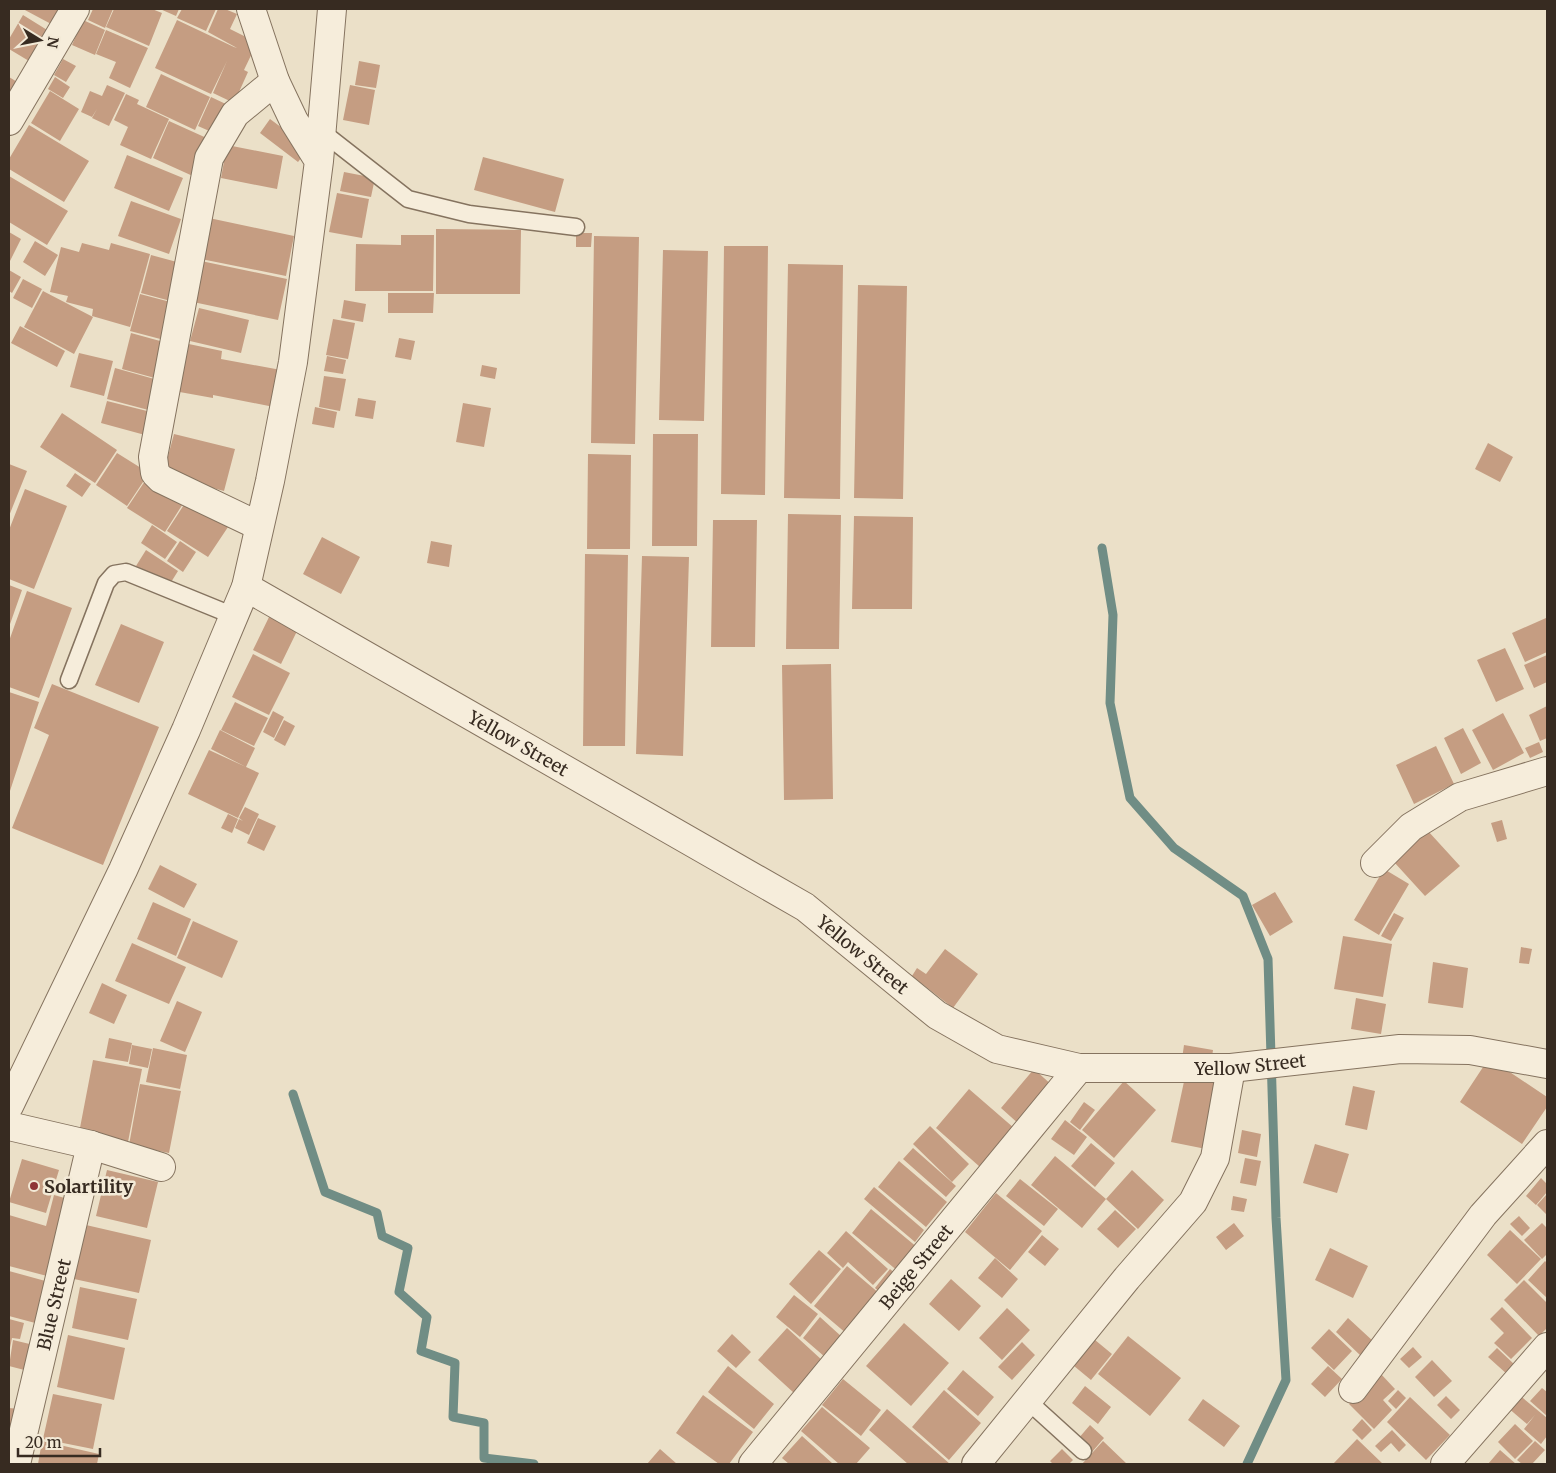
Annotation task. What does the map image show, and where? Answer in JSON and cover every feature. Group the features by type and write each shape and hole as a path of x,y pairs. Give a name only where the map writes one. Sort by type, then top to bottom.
{"street":[{"path":"9,121 75,9"},
{"path":"251,9 276,81 294,122 319,162"},
{"path":"9,1106 123,870 186,730 246,587 270,481 293,362 319,162 332,9"},
{"path":"259,526 161,479 155,473 153,457 209,158 235,114 276,81"},
{"name":"Yellow Street","path":"246,587 805,907 937,1015 997,1049 1079,1068 1238,1067 1400,1049 1470,1050 1547,1064"},
{"path":"1375,863 1411,828 1460,797 1547,771"},
{"path":"976,1464 1029,1402 1128,1278 1193,1202 1215,1158 1238,1067"},
{"name":"Beige Street","path":"753,1464 1079,1068"},
{"path":"9,1126 91,1145 161,1167"},
{"path":"1353,1389 1483,1215 1547,1144"},
{"name":"Blue Street","path":"16,1464 91,1145"},
{"path":"1445,1464 1547,1347"}],"lane":[{"path":"321,131 408,199 469,214 576,227"},
{"path":"69,680 106,583 114,574 126,572 234,616"},
{"path":"1029,1402 1083,1451"}],"building":[{"path":"23,9 62,9 53,25"},
{"path":"93,9 113,9 105,28 88,20"},
{"path":"114,9 152,9 162,13 149,46 106,27"},
{"path":"160,9 179,9 176,16"},
{"path":"182,9 216,9 206,31 177,18"},
{"path":"218,9 225,9 237,14 230,29 250,39 248,44 255,47 244,70 248,72 234,103 213,93 227,61 211,94 155,68 177,20 237,48 208,32"},
{"path":"23,15 52,33 34,64 9,49 9,39"},
{"path":"83,20 105,30 95,55 72,45"},
{"path":"106,30 148,48 130,88 109,78 116,62 96,54"},
{"path":"63,59 76,66 66,82 54,75"},
{"path":"359,61 380,65 376,88 355,85"},
{"path":"161,74 210,97 195,130 146,107"},
{"path":"9,77 24,86 9,111"},
{"path":"55,77 70,87 63,98 48,89"},
{"path":"107,85 125,93 109,126 92,118 97,109 92,117 81,112 90,91 102,96"},
{"path":"350,85 375,90 369,125 343,120"},
{"path":"50,91 79,109 60,141 31,123"},
{"path":"126,94 139,100 137,104 169,119 151,159 120,145 128,127 114,120"},
{"path":"211,97 230,106 216,134 198,126"},
{"path":"270,119 309,148 298,162 260,133"},
{"path":"169,121 211,140 195,177 153,158"},
{"path":"29,125 89,161 64,202 9,169 9,159"},
{"path":"227,145 283,156 277,189 221,178"},
{"path":"127,155 183,178 169,211 114,188"},
{"path":"483,157 564,179 555,212 474,190"},
{"path":"344,172 375,178 371,197 340,191"},
{"path":"9,176 68,211 47,245 9,222"},
{"path":"337,193 369,199 362,238 329,232"},
{"path":"131,201 181,219 169,254 118,236"},
{"path":"209,218 294,236 286,276 201,259"},
{"path":"436,229 521,230 520,294 436,294"},
{"path":"9,232 21,239 9,263"},
{"path":"576,233 592,233 591,247 576,247"},
{"path":"401,235 434,235 433,291 355,291 356,244 401,245"},
{"path":"594,236 639,237 635,444 591,443"},
{"path":"35,241 58,255 45,276 23,262"},
{"path":"82,243 109,250 111,243 150,254 130,327 92,316 93,309 66,302 68,296 50,292 61,247 79,252"},
{"path":"724,246 768,246 765,495 721,494"},
{"path":"663,250 708,251 704,421 659,420"},
{"path":"151,255 188,265 178,303 141,293"},
{"path":"201,261 287,279 278,320 193,302"},
{"path":"788,264 843,265 840,499 784,498"},
{"path":"9,270 21,277 12,293 9,291"},
{"path":"23,279 42,289 32,308 13,298"},
{"path":"858,285 907,286 903,499 854,498"},
{"path":"43,291 93,317 74,354 24,327"},
{"path":"388,293 434,293 433,313 388,313"},
{"path":"140,294 178,304 168,341 130,331"},
{"path":"344,300 366,304 363,322 341,318"},
{"path":"199,308 249,320 241,353 190,341"},
{"path":"333,319 355,323 348,359 326,355"},
{"path":"20,326 65,351 57,367 11,343"},
{"path":"131,333 171,344 162,380 122,369"},
{"path":"399,338 415,341 411,360 395,357"},
{"path":"184,343 222,351 221,359 281,370 274,407 213,395 213,398 174,391"},
{"path":"79,353 113,361 104,396 70,387"},
{"path":"327,356 346,360 343,374 324,371"},
{"path":"482,365 497,368 495,379 480,376"},
{"path":"115,368 165,382 156,412 107,399"},
{"path":"324,376 346,379 340,411 319,407"},
{"path":"358,398 376,401 373,419 355,416"},
{"path":"107,401 151,412 145,435 101,423"},
{"path":"463,403 491,408 484,447 456,442"},
{"path":"315,407 337,412 334,428 312,424"},
{"path":"62,413 117,450 95,483 40,447"},
{"path":"174,434 235,449 224,491 163,475"},
{"path":"653,434 698,434 697,546 652,546"},
{"path":"1488,443 1513,457 1500,482 1475,469"},
{"path":"117,453 149,473 127,506 96,485"},
{"path":"588,454 631,455 630,549 587,549"},
{"path":"9,464 27,471 9,516"},
{"path":"75,473 91,484 82,497 66,486"},
{"path":"149,475 186,499 165,532 127,508"},
{"path":"25,489 67,506 34,589 9,579 9,530"},
{"path":"189,497 230,524 208,557 167,531"},
{"path":"788,514 841,515 839,649 786,649"},
{"path":"854,516 913,517 912,609 852,609"},
{"path":"713,520 757,520 755,647 711,647"},
{"path":"152,525 177,542 165,559 141,543"},
{"path":"322,537 360,557 341,594 303,574"},
{"path":"180,541 196,552 183,572 167,561"},
{"path":"431,541 452,545 449,567 427,563"},
{"path":"146,550 178,571 168,587 136,566"},
{"path":"585,554 628,555 625,746 583,746"},
{"path":"642,556 689,557 683,756 636,754"},
{"path":"9,585 22,590 9,627"},
{"path":"27,591 72,608 39,698 9,687 9,641"},
{"path":"270,615 298,629 281,664 253,650"},
{"path":"1546,618 1547,652 1525,662 1512,633"},
{"path":"121,624 164,642 139,703 95,685"},
{"path":"1505,648 1524,689 1496,702 1477,660"},
{"path":"253,654 290,673 269,715 232,697"},
{"path":"1547,655 1547,682 1534,688 1524,665"},
{"path":"831,664 833,799 784,800 782,665"},
{"path":"52,684 159,727 103,865 12,828 49,735 34,728"},
{"path":"9,692 39,702 9,794"},
{"path":"235,702 268,718 254,746 221,730"},
{"path":"1547,706 1547,738 1540,741 1529,715"},
{"path":"273,711 284,717 274,738 263,732"},
{"path":"1503,713 1524,753 1493,770 1472,730"},
{"path":"284,720 295,726 285,746 274,740"},
{"path":"1463,728 1481,763 1461,774 1444,738"},
{"path":"220,730 255,748 246,767 211,749"},
{"path":"1539,742 1543,752 1530,758 1525,748"},
{"path":"1436,746 1454,784 1414,804 1396,765"},
{"path":"209,750 259,773 238,818 188,794"},
{"path":"245,807 259,814 249,835 235,828 239,819 243,821 239,818"},
{"path":"228,814 238,819 232,833 221,828"},
{"path":"258,818 276,826 264,851 247,843"},
{"path":"1502,820 1507,839 1497,842 1491,823"},
{"path":"1428,831 1460,866 1425,896 1394,862"},
{"path":"160,865 197,884 184,908 148,889"},
{"path":"1384,869 1409,884 1379,935 1354,920"},
{"path":"1275,892 1293,922 1270,936 1252,905"},
{"path":"153,902 191,919 176,956 137,939"},
{"path":"1394,913 1404,918 1391,941 1381,936"},
{"path":"193,921 238,941 222,978 177,958"},
{"path":"1343,936 1392,944 1383,997 1334,989"},
{"path":"132,943 186,967 169,1004 115,981"},
{"path":"1521,947 1532,949 1529,964 1519,963"},
{"path":"945,949 978,974 953,1008 921,983 914,993 905,987 917,968 926,974"},
{"path":"1433,962 1468,968 1463,1008 1428,1003"},
{"path":"102,983 127,995 114,1024 89,1013"},
{"path":"1356,998 1386,1004 1381,1034 1351,1029"},
{"path":"177,1001 202,1012 185,1052 160,1041"},
{"path":"109,1038 132,1043 128,1062 105,1058"},
{"path":"132,1045 152,1049 148,1068 129,1064"},
{"path":"1184,1045 1213,1050 1211,1064 1182,1059"},
{"path":"153,1048 187,1055 180,1089 146,1082"},
{"path":"1489,1058 1547,1097 1547,1107 1522,1144 1460,1102"},
{"path":"93,1060 142,1069 128,1142 79,1133"},
{"path":"1034,1069 1054,1087 1020,1125 1001,1108"},
{"path":"1185,1077 1224,1085 1211,1150 1171,1142"},
{"path":"1124,1081 1156,1110 1114,1158 1082,1130"},
{"path":"140,1084 181,1091 169,1153 129,1145"},
{"path":"1353,1086 1375,1091 1367,1130 1345,1125"},
{"path":"969,1089 1014,1128 980,1167 936,1128"},
{"path":"1084,1102 1095,1110 1080,1130 1070,1122"},
{"path":"1065,1120 1087,1137 1074,1155 1051,1139"},
{"path":"930,1126 969,1164 952,1182 913,1144"},
{"path":"1242,1130 1261,1134 1257,1157 1238,1153"},
{"path":"1091,1143 1115,1163 1095,1187 1071,1166"},
{"path":"1315,1144 1349,1154 1337,1193 1303,1183"},
{"path":"913,1148 956,1186 946,1197 903,1159"},
{"path":"1055,1156 1106,1199 1082,1228 1031,1185"},
{"path":"1245,1158 1261,1161 1256,1186 1240,1183"},
{"name":"Solartility","path":"22,1159 59,1170 46,1213 9,1202"},
{"path":"899,1161 947,1202 926,1227 878,1187"},
{"path":"107,1170 158,1182 147,1228 96,1216"},
{"path":"1132,1170 1164,1200 1138,1229 1106,1199"},
{"path":"1541,1178 1547,1184 1547,1192 1536,1205 1526,1196"},
{"path":"1020,1179 1058,1209 1044,1226 1006,1196"},
{"path":"874,1187 924,1230 915,1242 864,1199"},
{"path":"996,1193 1042,1231 1010,1270 965,1232"},
{"path":"1547,1194 1547,1215 1537,1205"},
{"path":"54,1195 68,1199 47,1276 9,1266 9,1215 46,1226"},
{"path":"1233,1196 1247,1199 1244,1212 1231,1210"},
{"path":"871,1209 918,1248 899,1272 852,1233"},
{"path":"1115,1210 1136,1229 1118,1248 1097,1229"},
{"path":"1519,1216 1530,1228 1522,1236 1510,1224"},
{"path":"1234,1223 1244,1236 1226,1250 1216,1237"},
{"path":"1542,1223 1547,1228 1547,1254 1542,1259 1524,1240"},
{"path":"86,1225 151,1240 139,1293 74,1279"},
{"path":"1510,1230 1541,1259 1517,1284 1487,1255"},
{"path":"846,1231 888,1269 873,1285 848,1262 843,1268 827,1253"},
{"path":"1042,1235 1059,1249 1045,1266 1028,1252"},
{"path":"1330,1248 1368,1266 1353,1298 1315,1280"},
{"path":"819,1250 841,1269 811,1304 789,1284"},
{"path":"995,1258 1018,1279 1002,1298 978,1278"},
{"path":"1545,1261 1547,1263 1547,1298 1528,1280"},
{"path":"847,1266 880,1294 847,1334 814,1306"},
{"path":"890,1269 897,1275 882,1294 875,1288"},
{"path":"9,1271 49,1282 39,1324 9,1316"},
{"path":"951,1279 981,1306 959,1331 929,1304"},
{"path":"1524,1280 1547,1303 1547,1328 1539,1336 1504,1300"},
{"path":"80,1287 137,1299 128,1340 72,1328"},
{"path":"794,1295 818,1314 800,1337 776,1317"},
{"path":"1502,1307 1532,1338 1511,1359 1494,1343 1504,1333 1490,1319"},
{"path":"1007,1308 1030,1330 1002,1360 979,1338"},
{"path":"820,1317 842,1337 825,1357 803,1338"},
{"path":"1348,1318 1374,1342 1361,1356 1336,1332"},
{"path":"9,1319 24,1323 20,1339 12,1338 10,1348"},
{"path":"904,1323 949,1363 911,1406 866,1366"},
{"path":"787,1328 823,1361 794,1393 758,1360"},
{"path":"1329,1329 1352,1351 1334,1370 1311,1348"},
{"path":"732,1334 751,1352 736,1368 717,1351"},
{"path":"68,1335 125,1348 114,1400 57,1387"},
{"path":"1089,1335 1112,1354 1091,1380 1068,1361"},
{"path":"1128,1336 1181,1378 1150,1416 1098,1374"},
{"path":"13,1340 38,1346 32,1372 9,1366"},
{"path":"1022,1342 1035,1355 1012,1380 998,1367"},
{"path":"1413,1347 1422,1357 1409,1368 1400,1359"},
{"path":"1497,1348 1516,1366 1508,1375 1488,1357"},
{"path":"1432,1360 1452,1381 1434,1397 1415,1377"},
{"path":"728,1366 774,1404 754,1429 708,1392"},
{"path":"1328,1366 1342,1379 1325,1397 1311,1384"},
{"path":"963,1370 994,1397 978,1416 947,1389"},
{"path":"1380,1373 1395,1389 1383,1400 1392,1410 1374,1429 1349,1404"},
{"path":"843,1379 881,1410 861,1436 822,1405"},
{"path":"1085,1386 1111,1407 1098,1424 1072,1403"},
{"path":"1542,1388 1547,1392 1547,1416 1530,1401"},
{"path":"944,1390 981,1423 949,1460 912,1427"},
{"path":"1398,1390 1406,1398 1396,1409 1388,1401"},
{"path":"53,1394 102,1404 93,1449 43,1439"},
{"path":"1518,1394 1547,1418 1547,1436 1541,1444 1524,1429 1535,1415 1527,1424 1507,1407"},
{"path":"703,1395 753,1432 729,1464 719,1464 676,1433"},
{"path":"1446,1396 1460,1410 1451,1419 1437,1405"},
{"path":"1410,1397 1450,1435 1426,1460 1387,1422"},
{"path":"1203,1399 1240,1426 1224,1447 1188,1420"},
{"path":"822,1407 870,1448 856,1464 839,1464 801,1431"},
{"path":"9,1408 20,1409 17,1428 9,1427"},
{"path":"887,1409 950,1464 908,1464 869,1430"},
{"path":"1362,1419 1372,1430 1362,1440 1352,1430"},
{"path":"1515,1424 1533,1441 1515,1459 1498,1442"},
{"path":"1090,1425 1104,1438 1092,1452 1078,1439"},
{"path":"1392,1430 1406,1445 1399,1452 1391,1443 1381,1452 1375,1446"},
{"path":"802,1436 832,1463 789,1464 782,1458"},
{"path":"1357,1439 1383,1464 1333,1464"},
{"path":"42,1441 99,1454 97,1464 38,1464"},
{"path":"1103,1441 1127,1464 1082,1464"},
{"path":"1535,1441 1545,1450 1532,1464 1522,1464 1517,1460"},
{"path":"660,1449 677,1464 647,1464"},
{"path":"1062,1449 1073,1460 1069,1464 1053,1464 1050,1461"},
{"path":"1500,1450 1516,1464 1488,1464"}],"waterway":[{"path":"1102,548 1113,615 1110,703 1130,798 1174,848 1243,896 1268,959 1276,1218 1286,1380 1247,1464"},
{"path":"293,1094 325,1192 377,1213 382,1236 408,1248 399,1292 427,1317 421,1351 455,1363 453,1417 484,1423 484,1458 534,1464"}],"place":[{"name":"Solartility","path":"34,1186"}]}
